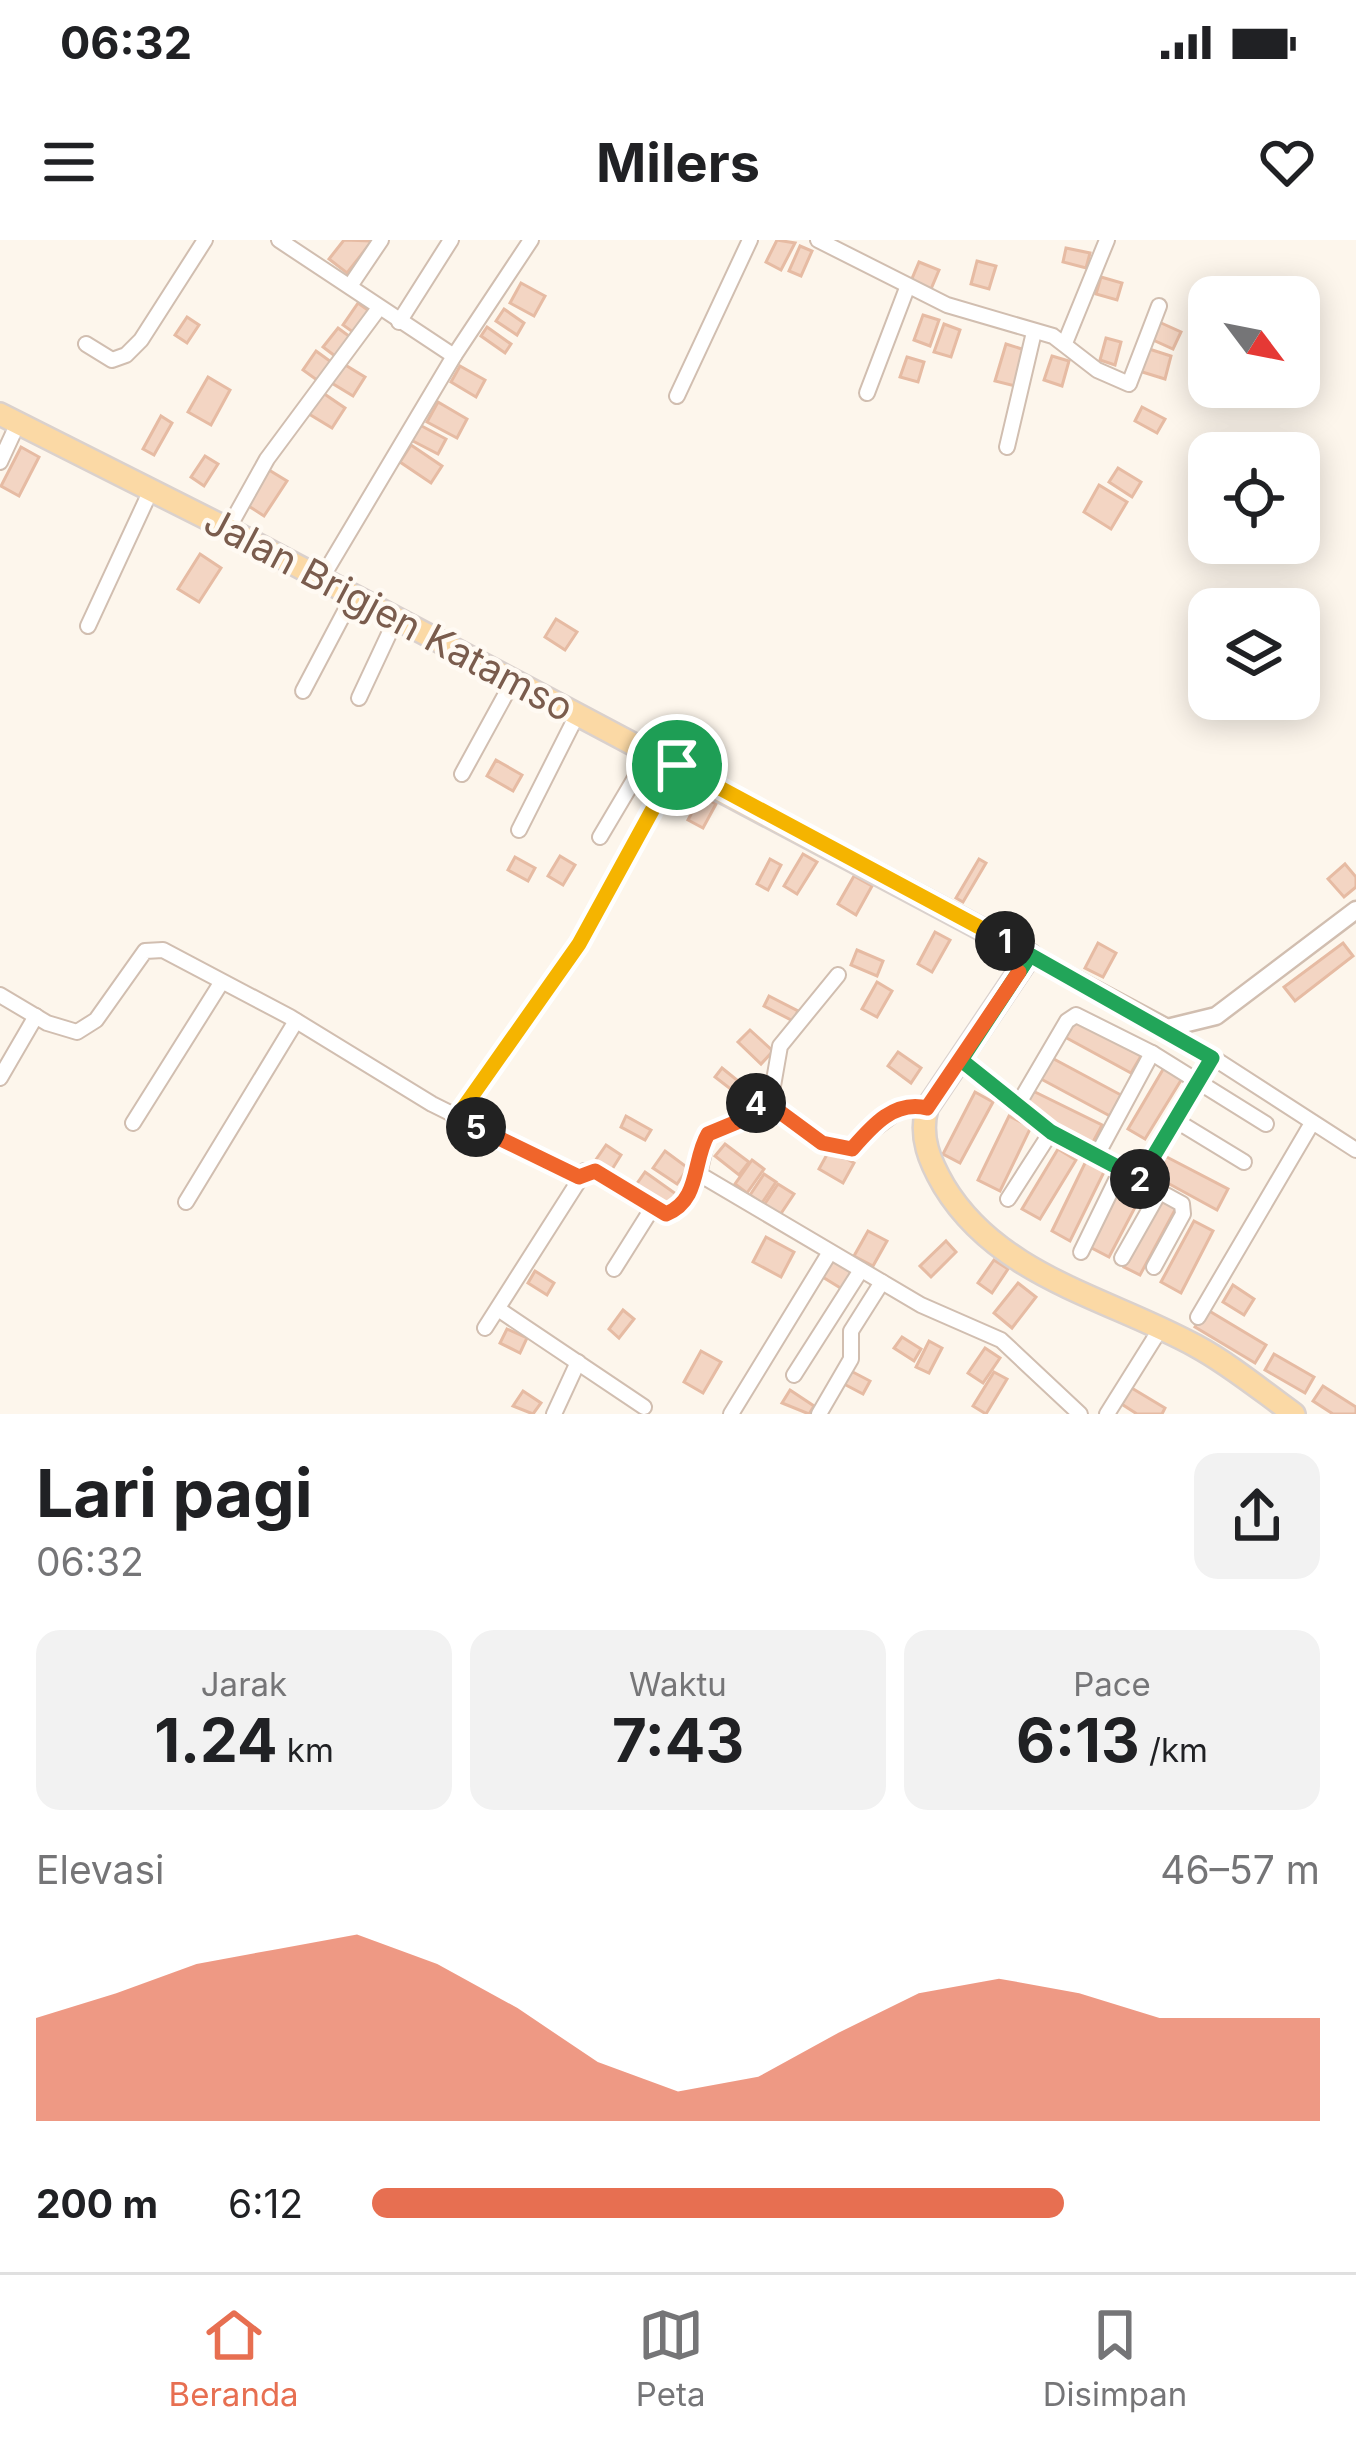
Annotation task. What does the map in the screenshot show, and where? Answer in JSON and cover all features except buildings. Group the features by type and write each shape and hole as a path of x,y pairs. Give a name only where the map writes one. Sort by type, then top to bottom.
{"main road":[{"name":"Jalan Brigjen Katamso","path":"9,418 578,712 1030,955"},
{"path":"1030,955 927,1108 929,1159 952,1198 988,1241 1194,1345 1294,1414"}],"street":[{"path":"86,344 112,360 133,350 205,240"},
{"path":"279,240 454,356"},
{"path":"350,286 381,240"},
{"path":"399,322 452,240"},
{"path":"320,581 454,356 531,240"},
{"path":"677,397 750,240"},
{"path":"818,240 908,288 1065,343 1097,370 1131,383 1159,306"},
{"path":"1065,343 1107,240"},
{"path":"867,393 908,288"},
{"path":"229,529 267,459 380,308"},
{"path":"1007,447 1034,332"},
{"path":"0,462 9,418"},
{"path":"88,626 151,490"},
{"path":"303,692 352,598"},
{"path":"359,698 395,621"},
{"path":"462,774 514,679"},
{"path":"519,830 578,712"},
{"path":"600,838 650,751"},
{"path":"1167,1028 1216,1016 1356,910"},
{"path":"0,995 64,1030 86,1029 149,948 296,1021 457,1117 579,1177"},
{"path":"1030,955 1167,1028 1355,1149 1356,1127"},
{"path":"485,1328 579,1177 595,1171 653,1207 672,1213 700,1174 708,1134 737,1122 778,1081 780,1046 838,975"},
{"path":"133,1123 221,983"},
{"path":"0,1078 36,1016"},
{"path":"1016,1108 1073,1016 1152,1053 1266,1124"},
{"path":"186,1202 296,1021"},
{"path":"1097,1155 1152,1053"},
{"path":"1140,1179 1212,1058"},
{"path":"961,1060 1051,1132 1122,1168 1184,1210 1154,1267"},
{"path":"761,1098 822,1143 845,1151 906,1105 927,1108"},
{"path":"1175,1120 1244,1162"},
{"path":"1198,1317 1312,1124"},
{"path":"1008,1199 1051,1132"},
{"path":"1081,1252 1122,1168"},
{"path":"700,1174 882,1282 1013,1348 1080,1414"},
{"path":"1122,1258 1160,1192"},
{"path":"614,1269 653,1207"},
{"path":"731,1414 830,1252"},
{"path":"794,1375 862,1270"},
{"path":"819,1414 851,1359 851,1331 882,1282"},
{"path":"498,1309 644,1407"},
{"path":"1107,1414 1159,1331"},
{"path":"554,1414 578,1362"}],"path":[{"path":"457,1117 579,944 677,765"}],"route":[{"path":"677,765 579,944 457,1117 579,1177 595,1171 661,1212 672,1213 700,1174 699,1158 708,1134 737,1122 761,1098 822,1143 845,1151 868,1129 906,1105 927,1108 1030,955 1167,1028 1212,1058 1140,1179 1051,1132 961,1060 998,1006 1030,955 677,765"}]}
